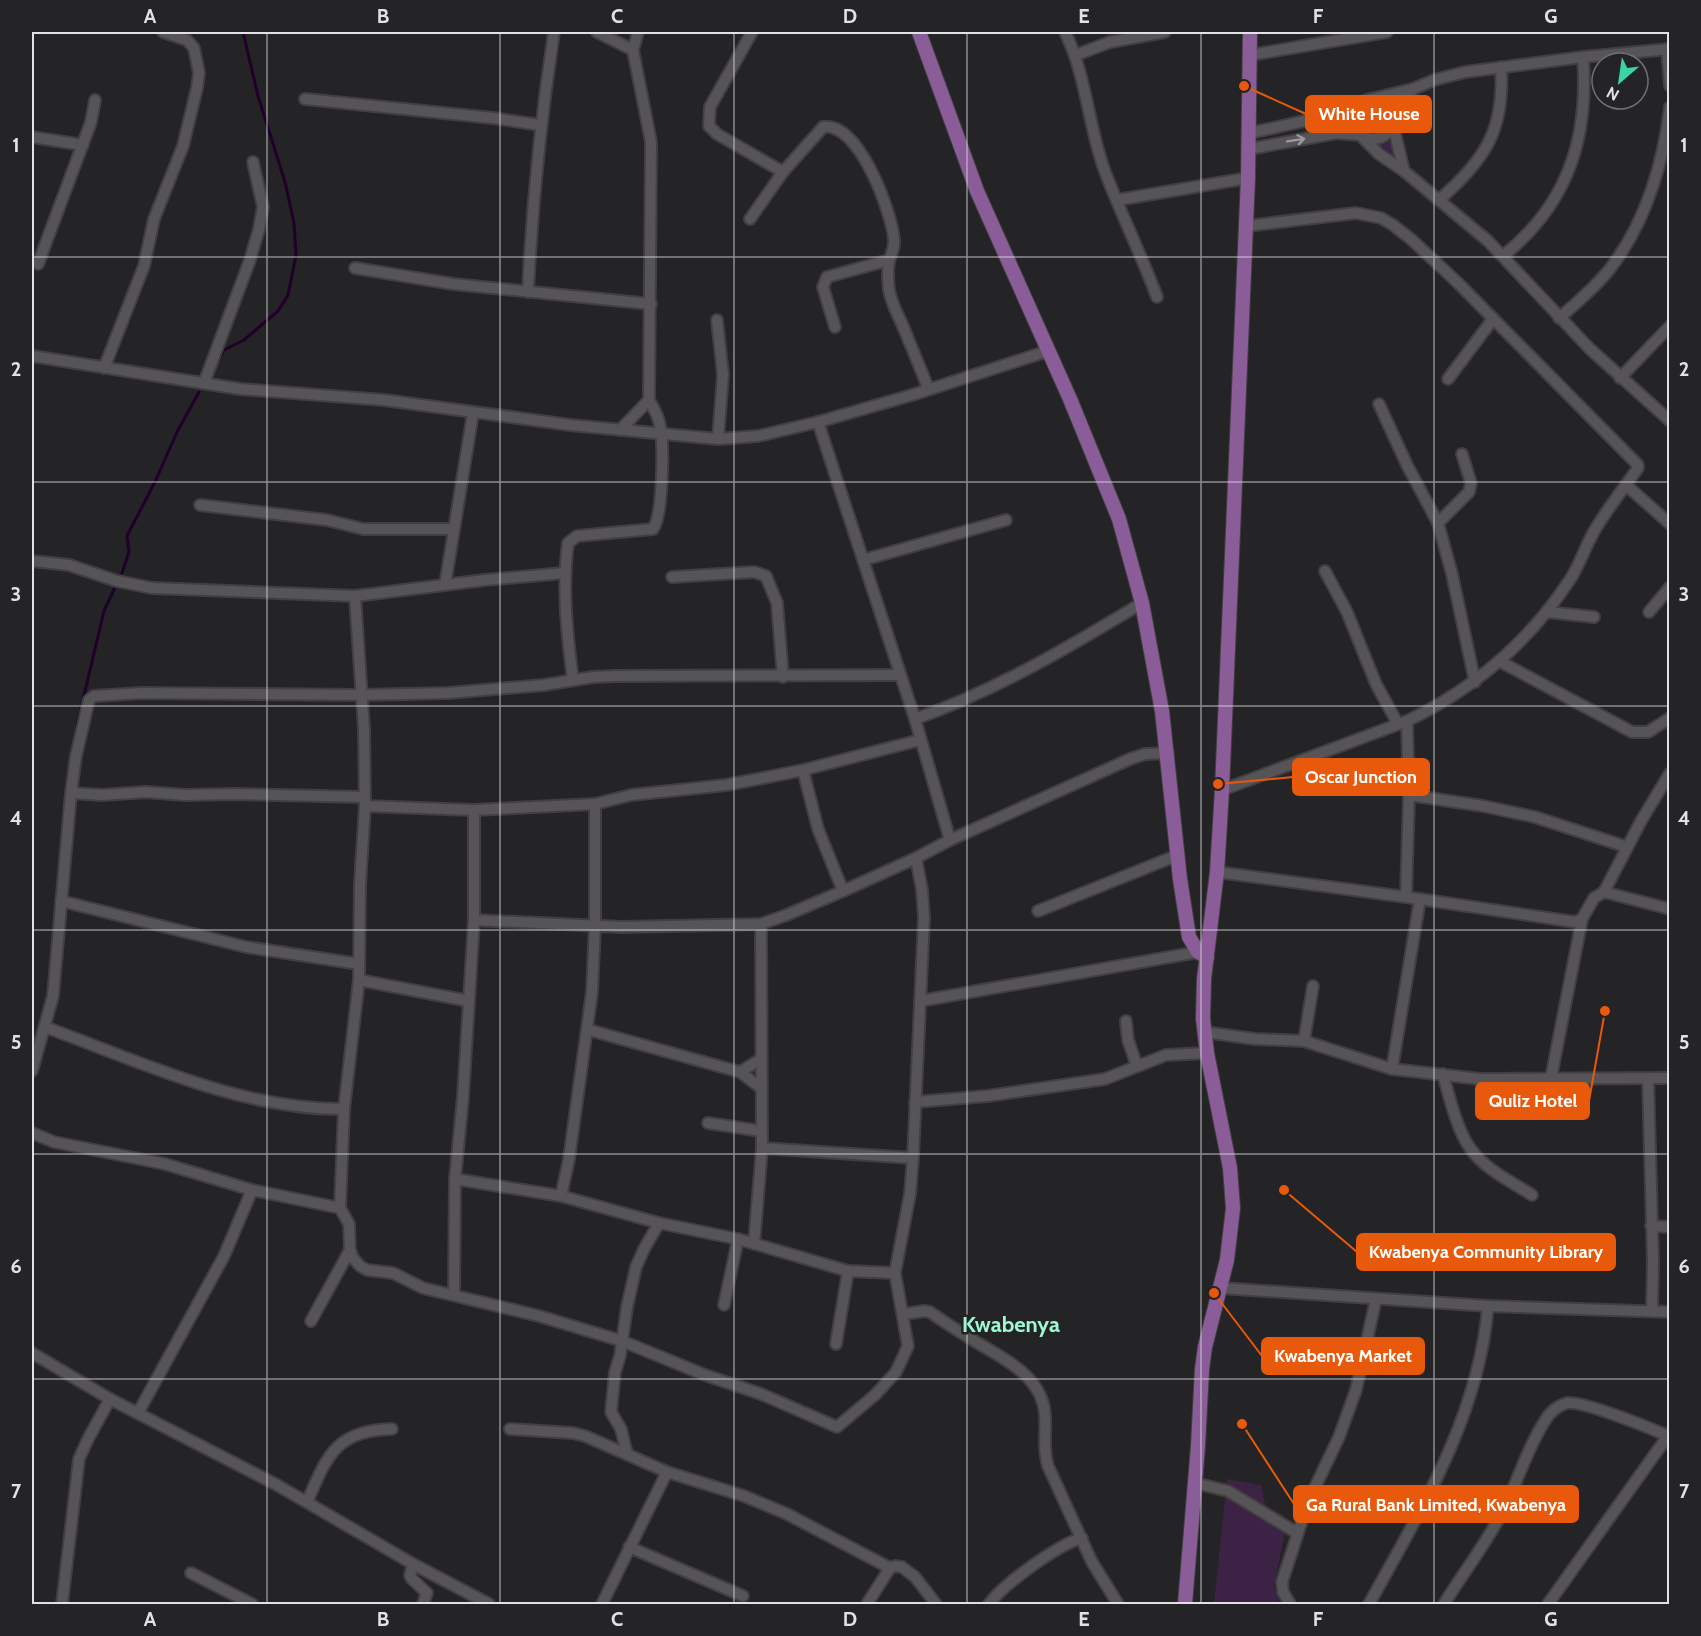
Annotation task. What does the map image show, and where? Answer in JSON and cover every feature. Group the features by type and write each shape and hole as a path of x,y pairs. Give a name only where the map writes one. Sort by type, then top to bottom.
{"main road":[{"path":"920,32 977,191 1070,399 1119,519 1142,603 1168,753 1189,937 1202,955"},
{"path":"1185,1605 1202,1369 1230,1240 1233,1197 1223,1132 1206,1053 1202,955 1216,872 1222,790 1250,133 1250,32"}],"street":[{"path":"104,368 144,266 154,219 183,146 197,88 199,73 194,48 187,40 163,32"},
{"path":"528,292 540,125 555,32"},
{"path":"597,32 633,50"},
{"path":"573,680 567,637 564,573 568,543 573,538 653,529 657,524 660,505 660,424 649,400 651,142 633,50 638,32"},
{"path":"752,32 710,107 710,126 717,134 783,172"},
{"path":"1065,32 1076,55 1095,138 1117,200 1157,297"},
{"path":"1076,55 1110,42 1165,32"},
{"path":"1250,55 1387,32"},
{"path":"1670,86 1668,49 1583,57 1450,76 1358,104 1354,110 1352,123 1379,154 1404,171 1503,256 1559,318 1620,378 1670,421"},
{"path":"1503,256 1539,222 1556,197 1572,165 1584,111 1583,57"},
{"path":"1439,200 1468,174 1493,134 1502,102 1501,67"},
{"path":"1249,149 1337,133 1379,139 1385,136 1413,89"},
{"path":"305,99 540,125"},
{"path":"1371,99 1383,102 1392,112 1404,171"},
{"path":"38,264 92,122 95,100"},
{"path":"1559,318 1606,272 1635,227 1657,174 1670,107"},
{"path":"1250,133 1354,110"},
{"path":"750,219 783,172 823,127 837,128 864,158 882,191 891,218 895,245 889,260 888,272 891,298 928,388"},
{"path":"1273,128 1274,143"},
{"path":"32,137 83,145"},
{"path":"204,383 250,260 259,229 263,207 254,162"},
{"path":"1117,200 1248,178"},
{"path":"1222,790 1403,722 1432,709 1474,682 1527,637 1547,612 1572,576 1597,526 1638,468 1637,462 1493,319 1412,240 1393,225 1381,218 1356,213 1246,226"},
{"path":"835,327 823,287 827,277 889,260"},
{"path":"355,268 453,284 651,303"},
{"path":"1448,379 1493,319"},
{"path":"717,320 723,375 718,440"},
{"path":"1620,378 1670,326"},
{"path":"32,356 240,389 384,400 473,413 718,440 758,436 818,422 1048,351"},
{"path":"620,430 649,400"},
{"path":"1378,405 1438,523 1446,550 1474,682"},
{"path":"445,585 473,413"},
{"path":"818,422 915,719 950,840"},
{"path":"1438,523 1469,492 1471,483 1462,454"},
{"path":"1626,485 1670,524"},
{"path":"200,505 327,520 363,529 453,529"},
{"path":"862,560 1006,520"},
{"path":"32,561 69,565 117,581 152,588 355,596 564,573"},
{"path":"1325,571 1347,612 1376,684 1403,722 1409,795 1406,897"},
{"path":"672,577 753,572 766,576 777,603 783,677"},
{"path":"1649,612 1670,587"},
{"path":"355,596 362,695 365,801 360,884 359,980 344,1109 340,1208 349,1224 350,1250 360,1266 368,1270 393,1273 417,1286 539,1316 622,1341 705,1375 762,1394 837,1427 875,1395 901,1366 908,1346 896,1273 910,1194 913,1158 924,918 916,858"},
{"path":"915,719 984,692 1035,666 1142,603"},
{"path":"1547,612 1594,617"},
{"path":"1499,661 1632,732 1648,732 1670,718"},
{"path":"32,1071 53,996 76,756 89,700 94,696 222,693 362,695 483,690 615,676 900,675"},
{"path":"71,793 102,795 146,792 185,795 235,794 474,810 595,804 631,795 726,785 803,770 920,740"},
{"path":"474,920 675,927 761,924 843,891 1130,759 1145,754 1168,753"},
{"path":"803,770 818,829 843,891"},
{"path":"1551,1078 1582,919 1594,898 1604,892 1670,773"},
{"path":"1409,795 1483,806 1535,817 1627,847"},
{"path":"561,1196 589,1030 595,925 595,804"},
{"path":"454,1295 455,1179 474,920 474,810"},
{"path":"1038,911 1178,855"},
{"path":"1216,872 1550,919 1575,922 1582,919"},
{"path":"1604,892 1670,909"},
{"path":"1392,1069 1420,899"},
{"path":"61,901 246,947 359,964"},
{"path":"753,1244 762,1148 761,924"},
{"path":"920,1001 1202,955"},
{"path":"359,980 469,1001"},
{"path":"1304,1041 1313,986"},
{"path":"1126,1021 1128,1040 1137,1066"},
{"path":"45,1027 182,1078 219,1089 294,1107 344,1109"},
{"path":"589,1030 740,1072 761,1088"},
{"path":"1204,1032 1256,1039 1304,1041 1392,1069 1480,1079 1670,1078"},
{"path":"915,1102 987,1096 1105,1079 1166,1055 1206,1053"},
{"path":"740,1072 761,1059"},
{"path":"1443,1074 1451,1104 1469,1148 1489,1167 1532,1195"},
{"path":"1648,1078 1652,1311"},
{"path":"708,1123 761,1131"},
{"path":"32,1133 54,1142 165,1164 252,1190 340,1208"},
{"path":"762,1148 913,1158"},
{"path":"455,1179 561,1196 659,1223 738,1239 848,1271 896,1273"},
{"path":"138,1413 224,1256 252,1190"},
{"path":"627,1454 621,1429 610,1412 610,1407 636,1267 659,1223"},
{"path":"1651,1226 1670,1227"},
{"path":"724,1305 738,1239"},
{"path":"311,1321 350,1250"},
{"path":"836,1344 848,1271"},
{"path":"1221,1288 1488,1306 1670,1312"},
{"path":"1290,1605 1283,1592 1282,1582 1308,1502 1339,1437 1356,1390 1376,1299"},
{"path":"1369,1605 1423,1507 1452,1444 1477,1371 1486,1334 1488,1306"},
{"path":"904,1314 930,1312 1018,1368 1034,1386 1044,1407 1044,1453 1092,1562 1118,1605"},
{"path":"32,1353 110,1399 307,1502 489,1605"},
{"path":"62,1605 80,1459 88,1438 110,1399"},
{"path":"1444,1605 1485,1543 1503,1510 1534,1440 1547,1417 1557,1407 1568,1403 1585,1405 1669,1434 1551,1603"},
{"path":"307,1502 319,1474 338,1447 360,1432 371,1429 392,1429"},
{"path":"510,1429 573,1433 667,1472 744,1497 787,1514 890,1568"},
{"path":"1660,1447 1670,1455"},
{"path":"602,1605 667,1472"},
{"path":"1195,1483 1216,1486 1228,1491 1297,1533"},
{"path":"989,1605 996,1594 1014,1578 1065,1545 1082,1538"},
{"path":"629,1547 743,1596"},
{"path":"413,1564 410,1575 427,1593 423,1605"},
{"path":"867,1605 890,1568 895,1566 910,1572 936,1605"},
{"path":"191,1574 252,1605"}],"shaded area":[{"path":"1373,105 1383,109 1387,119 1383,129 1373,133 1363,129 1359,119 1363,109"},
{"path":"1392,134 1394,159 1370,143 1380,143"},
{"path":"1227,1479 1261,1485 1268,1518 1285,1532 1274,1586 1280,1604 1214,1604"}],"waterway":[{"path":"215,366 224,350 244,340 278,311 288,295 296,255 294,223 285,182 258,96 243,32"},
{"path":"122,573 129,552 127,536 199,392"},
{"path":"77,725 104,611 116,585"}],"place":[{"name":"White House","path":"1244,86"},
{"name":"Oscar Junction","path":"1218,784"},
{"name":"Quliz Hotel","path":"1605,1011"},
{"name":"Kwabenya Community Library","path":"1284,1190"},
{"name":"Kwabenya Market","path":"1214,1293"},
{"name":"Ga Rural Bank Limited, Kwabenya","path":"1242,1424"}],"district":[{"name":"Kwabenya","path":"1011,1324"}]}
